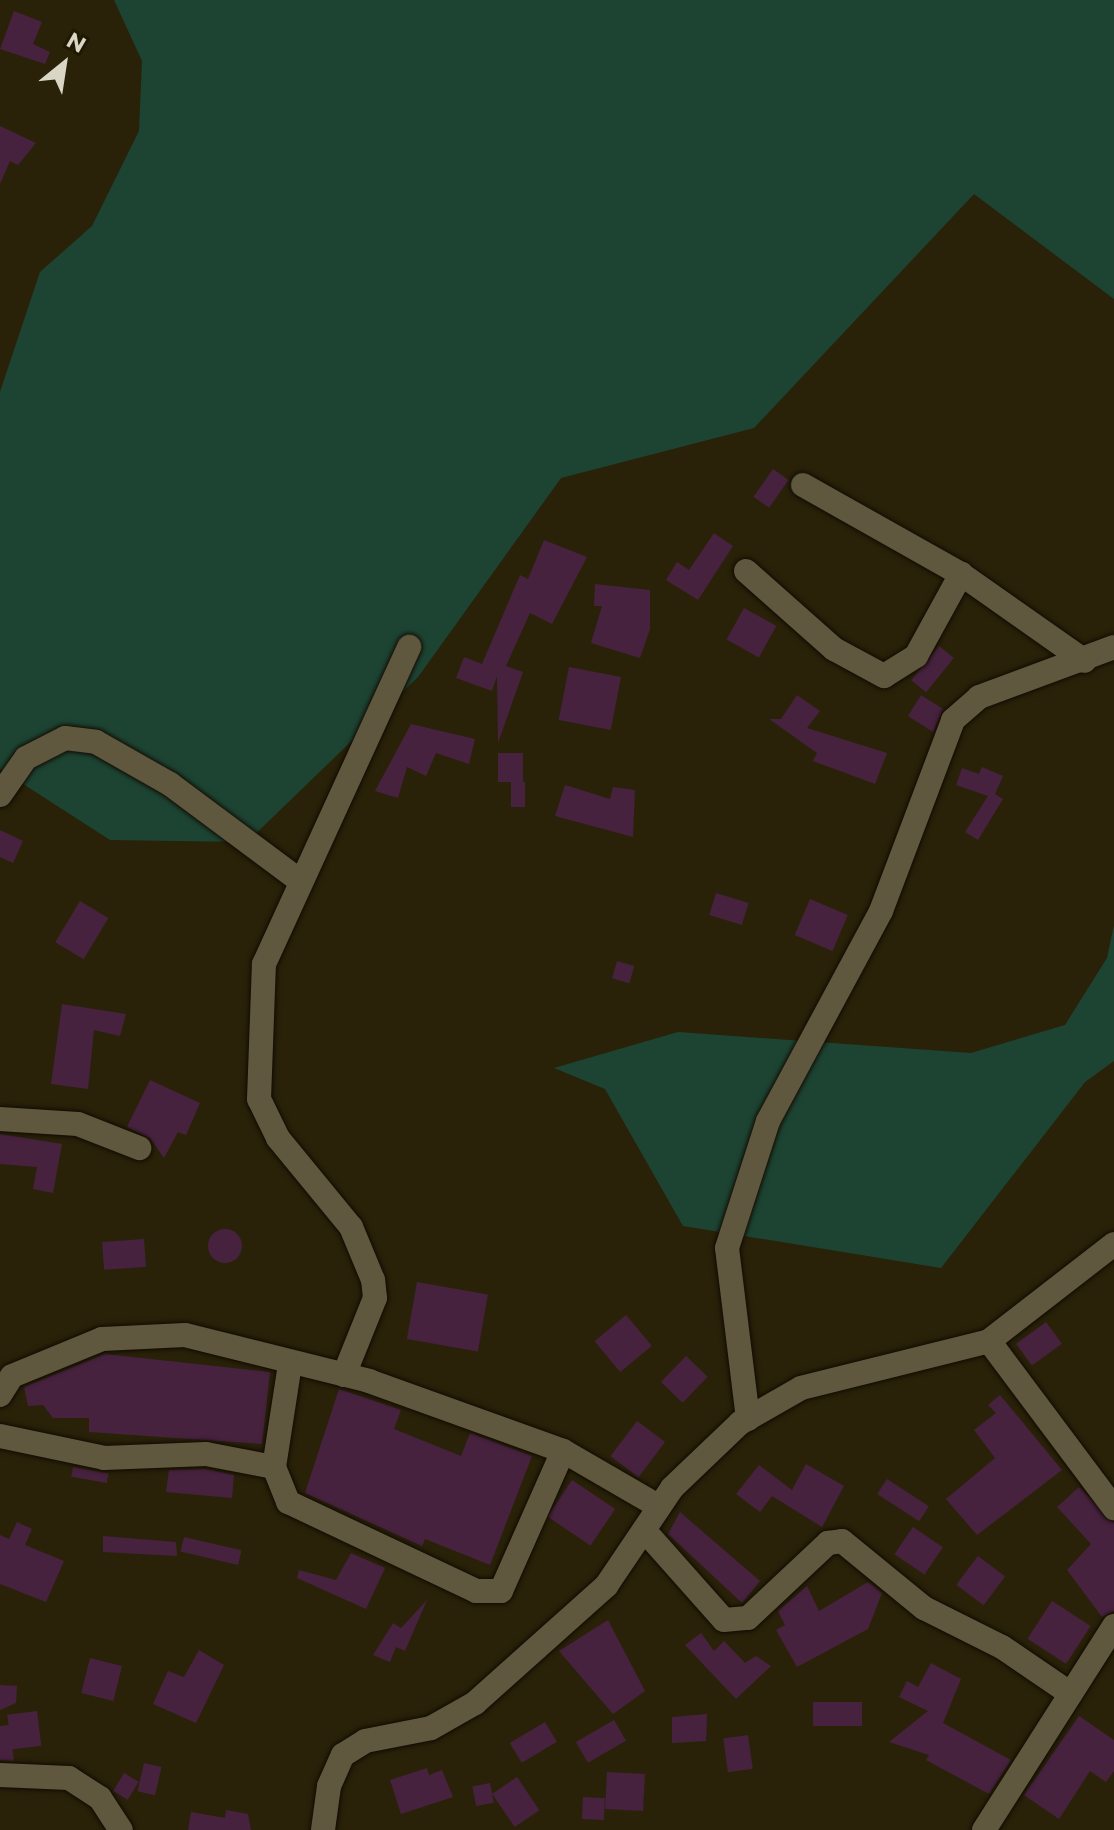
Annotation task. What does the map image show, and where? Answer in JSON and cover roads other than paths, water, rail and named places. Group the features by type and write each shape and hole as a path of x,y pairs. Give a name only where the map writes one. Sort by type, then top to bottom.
{"street":[{"path":"803,485 961,574 1085,661"},
{"path":"746,571 834,649 884,676 916,656 961,574"},
{"path":"344,1375 369,1318 373,1280 351,1227 278,1138 259,1099 264,964 299,880 409,647"},
{"path":"748,1419 727,1248 768,1121 881,911 953,720 979,697 1085,661 1114,647"},
{"path":"0,795 26,758 65,738 96,742 170,784 299,880"},
{"path":"0,1119 78,1124 139,1148"},
{"path":"323,1830 333,1770 343,1755 365,1741 431,1728 475,1703 606,1586 658,1506 694,1464 748,1419 801,1388 989,1341 1114,1244"},
{"path":"0,1395 12,1376 121,1336 185,1335 290,1364 344,1375 563,1451 658,1506"},
{"path":"989,1341 1114,1508"},
{"path":"290,1364 274,1467 280,1491 301,1512 488,1594 501,1591 563,1451"},
{"path":"0,1436 104,1458 206,1454 274,1467"},
{"path":"644,1530 724,1620 748,1618 828,1543 842,1541 924,1608 1002,1647 1071,1694"},
{"path":"984,1830 1114,1626"},
{"path":"0,1775 69,1778 100,1798 121,1830"}]}
